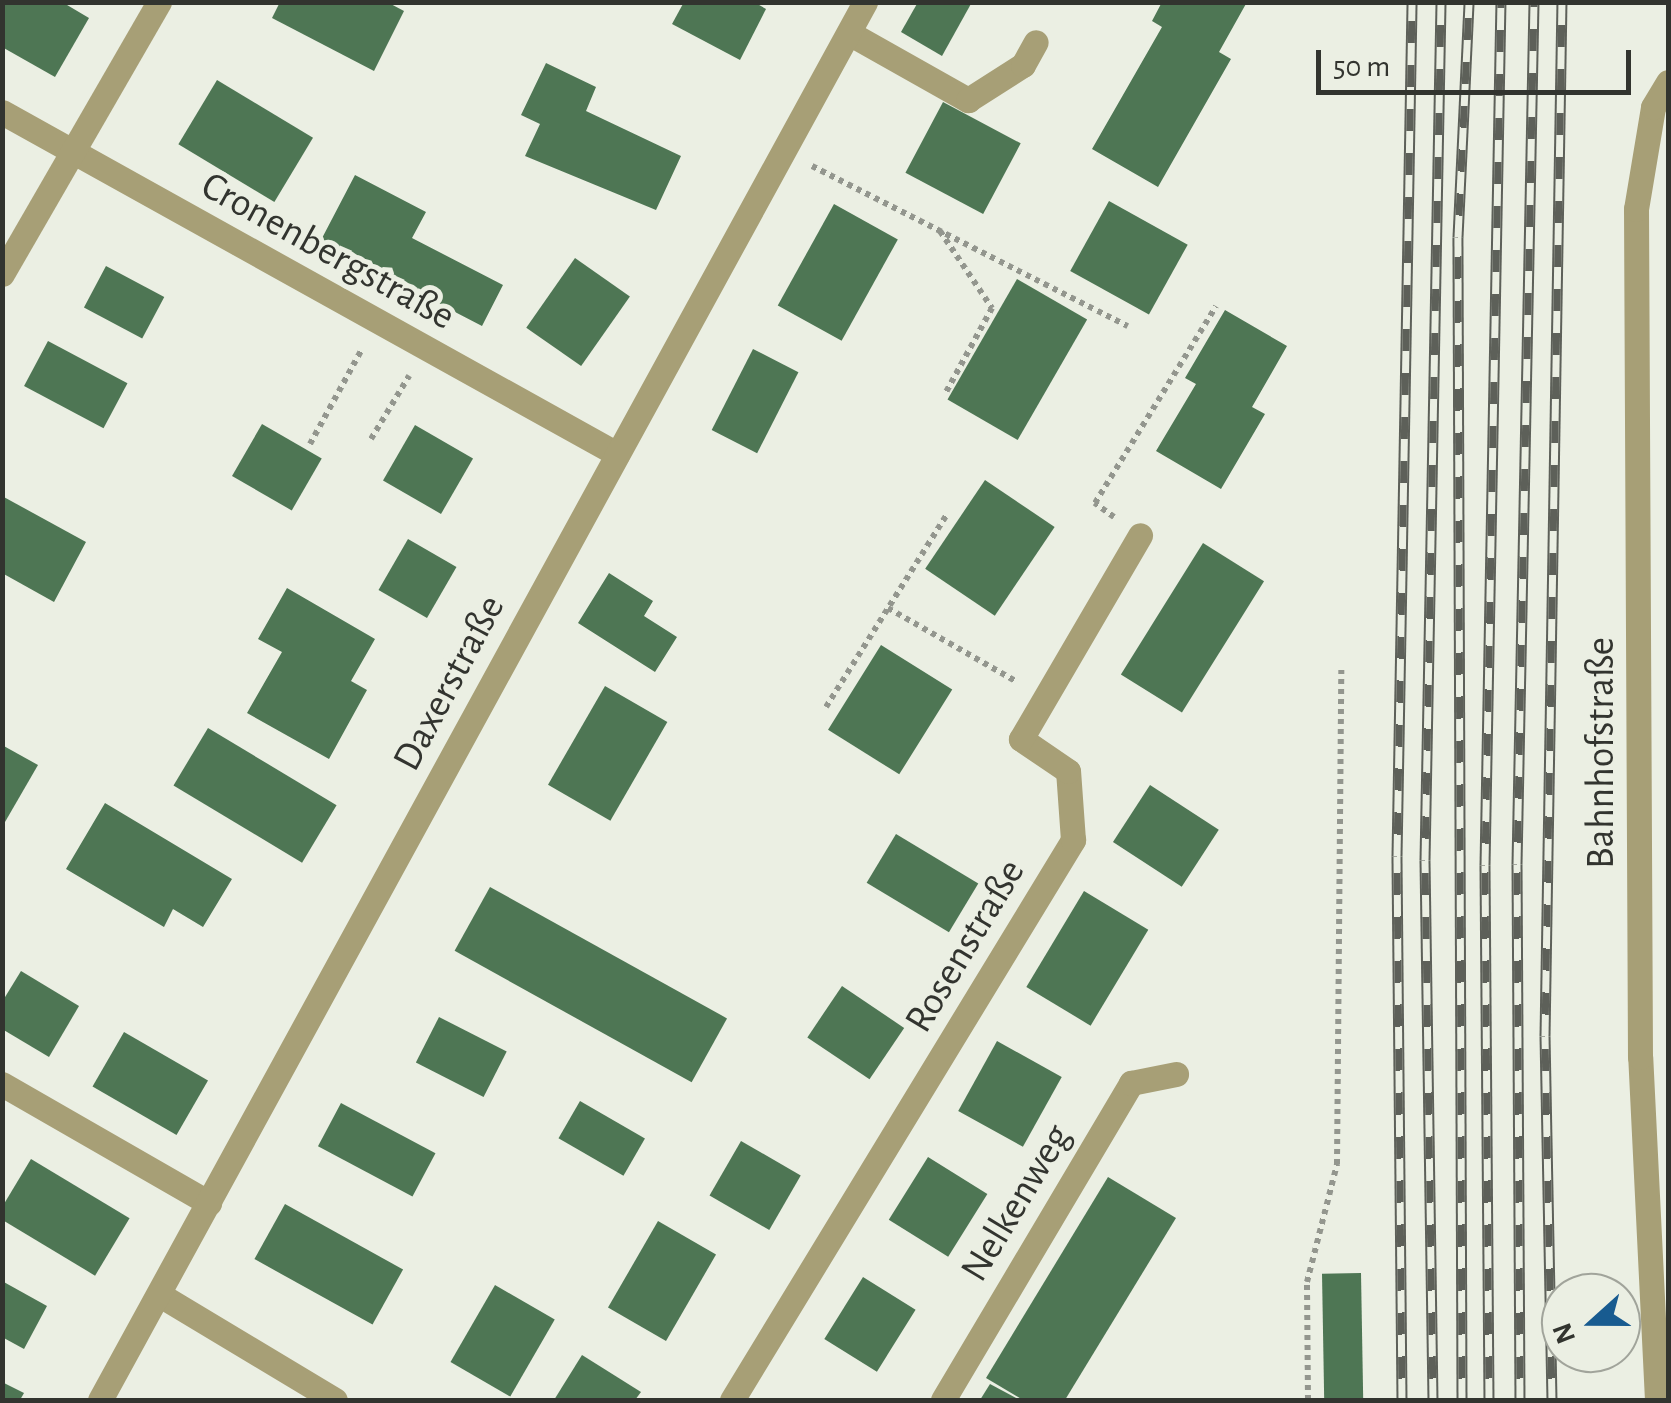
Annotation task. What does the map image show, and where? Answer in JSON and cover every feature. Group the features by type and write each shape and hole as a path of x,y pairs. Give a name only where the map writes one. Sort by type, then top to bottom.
{"street":[{"path":"2,274 158,2"},
{"name":"Daxerstraße","path":"100,1400 865,2"},
{"path":"849,33 968,100 1023,65 1036,42"},
{"path":"1661,108 1668,82"},
{"name":"Bahnhofstraße","path":"1656,1400 1640,1057 1636,209 1661,108"},
{"name":"Cronenbergstraße","path":"2,112 617,454"},
{"name":"Rosenstraße","path":"732,1400 1073,840 1068,771 1021,739 1140,535"},
{"name":"Nelkenweg","path":"942,1400 1131,1083 1176,1074"},
{"path":"2,1084 209,1203"},
{"path":"160,1295 336,1400"}],"path":[{"path":"783,152 1128,326"},
{"path":"938,227 992,308 946,392"},
{"path":"1140,535 1095,503 1216,306"},
{"path":"310,444 376,322"},
{"path":"370,439 426,348"},
{"path":"826,707 946,516"},
{"path":"888,608 1044,698"},
{"path":"1308,1400 1306,1282 1338,1164 1341,670"}],"building":[{"path":"2,2 62,2 89,18 55,77 2,47"},
{"path":"280,2 387,2 404,11 374,71 272,18"},
{"path":"684,2 754,2 766,9 740,60 672,24"},
{"path":"918,2 972,2 942,56 901,32"},
{"path":"1162,2 1247,2 1219,52 1231,59 1158,187 1092,149 1162,27 1152,21"},
{"path":"546,63 596,87 586,111 681,156 656,210 525,156 540,124 521,115"},
{"path":"217,80 313,138 274,202 178,144"},
{"path":"943,102 1021,143 983,214 905,173"},
{"path":"355,175 426,212 412,238 503,285 482,326 320,242"},
{"path":"1109,201 1188,245 1149,315 1070,271"},
{"path":"834,204 898,239 842,341 778,305"},
{"path":"575,258 630,296 581,366 526,328"},
{"path":"106,266 164,297 142,338 84,307"},
{"path":"1017,279 1087,319 1018,440 948,399"},
{"path":"1225,310 1287,346 1252,407 1265,414 1221,489 1156,451 1196,384 1185,378"},
{"path":"48,341 127,383 104,428 24,386"},
{"path":"753,349 798,372 757,453 712,430"},
{"path":"262,424 322,458 292,510 232,476"},
{"path":"415,425 473,458 441,514 383,480"},
{"path":"985,480 1055,527 995,616 925,569"},
{"path":"2,496 86,542 54,602 2,573"},
{"path":"408,539 456,567 427,618 378,590"},
{"path":"1203,543 1264,581 1182,713 1121,674"},
{"path":"609,573 653,601 644,616 677,637 655,672 578,623"},
{"path":"287,588 375,639 351,681 367,690 329,759 247,713 282,652 258,639"},
{"path":"881,645 952,690 899,774 828,730"},
{"path":"605,686 667,722 610,821 548,785"},
{"path":"208,728 337,805 302,863 173,785"},
{"path":"2,745 38,765 5,822 2,821"},
{"path":"1150,785 1219,830 1182,887 1113,842"},
{"path":"105,803 232,879 203,927 173,909 164,927 66,869"},
{"path":"896,834 978,883 949,932 867,883"},
{"path":"490,887 727,1018 692,1082 455,951"},
{"path":"1084,891 1148,930 1091,1026 1026,987"},
{"path":"21,971 79,1006 49,1057 2,1029 2,1002"},
{"path":"842,986 904,1028 870,1079 807,1037"},
{"path":"439,1017 507,1052 484,1097 416,1062"},
{"path":"124,1032 208,1080 177,1135 92,1087"},
{"path":"997,1041 1062,1077 1023,1147 958,1111"},
{"path":"580,1101 645,1138 623,1176 558,1138"},
{"path":"341,1103 435,1153 412,1196 318,1146"},
{"path":"741,1141 801,1176 769,1230 710,1196"},
{"path":"928,1157 987,1194 948,1257 889,1220"},
{"path":"31,1159 130,1218 95,1276 2,1220 2,1207"},
{"path":"1108,1177 1176,1218 1065,1400 1023,1400 986,1378"},
{"path":"285,1204 403,1269 373,1325 254,1259"},
{"path":"658,1221 716,1254 666,1341 608,1308"},
{"path":"1361,1273 1363,1400 1324,1400 1322,1274"},
{"path":"863,1277 916,1310 877,1372 824,1339"},
{"path":"2,1281 47,1306 24,1349 2,1337"},
{"path":"495,1285 555,1320 510,1397 451,1362"},
{"path":"582,1355 641,1392 635,1400 554,1400"},
{"path":"2,1382 24,1393 20,1400 2,1400"},
{"path":"990,1384 1020,1400 980,1400"}],"railway":[{"path":"1402,1400 1397,856 1412,2"},
{"path":"1433,1400 1425,860 1441,2"},
{"path":"1462,1400 1458,237 1469,2"},
{"path":"1489,1400 1485,865 1501,2"},
{"path":"1520,1400 1517,864 1534,2"},
{"path":"1552,1400 1545,1036 1562,2"}]}
